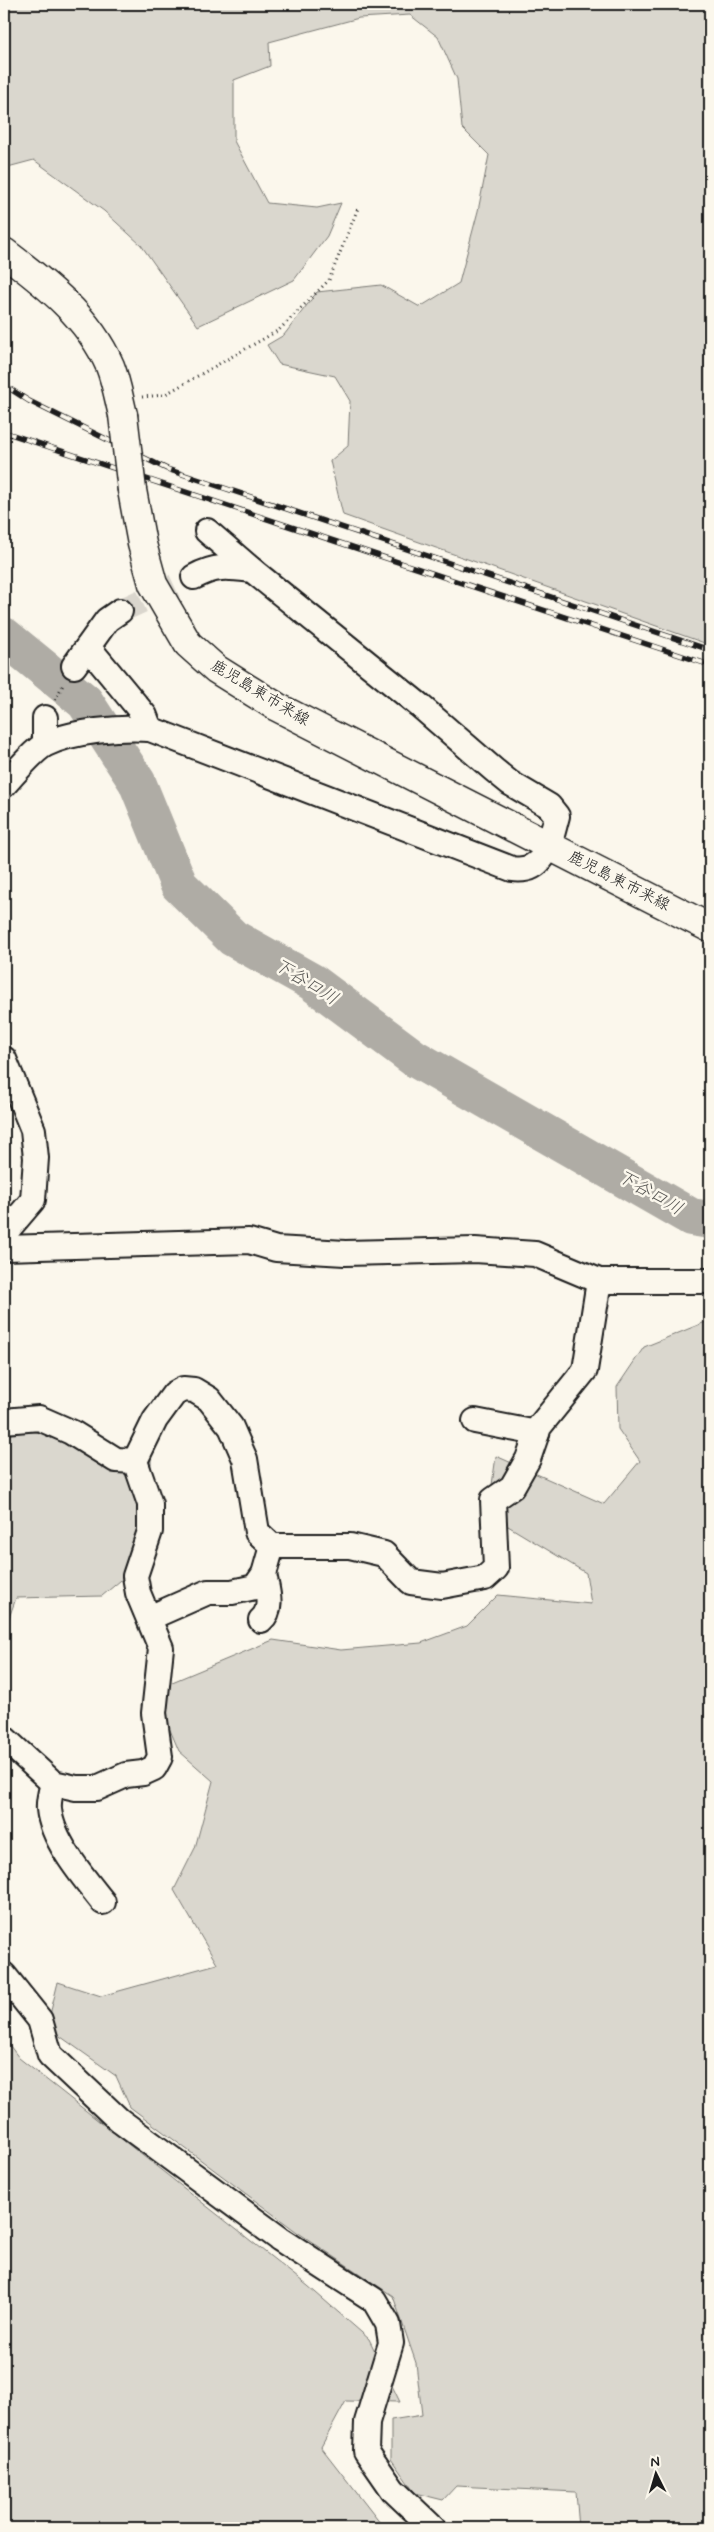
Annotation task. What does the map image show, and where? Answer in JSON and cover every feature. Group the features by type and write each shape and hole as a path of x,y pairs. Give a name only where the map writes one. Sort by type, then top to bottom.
{"main road":[{"name":"鹿児島東市来線","path":"4,252 44,282 65,302 88,330 110,366 121,407 132,490 142,544 153,584 188,644 216,669 277,707 710,928"}],"street":[{"path":"4,785 56,741 126,727 150,729 512,869 524,871 534,867 549,846 557,816 550,806 510,783 419,704 252,570 207,531"},
{"path":"194,577 210,568 227,567 252,570"},
{"path":"74,666 107,620 120,611"},
{"path":"88,648 145,716 150,729"},
{"path":"45,718 56,741"},
{"path":"4,1059 33,1130 36,1158 33,1200 4,1234"},
{"path":"4,1248 249,1241 276,1249 345,1254 475,1250 535,1254 599,1281 710,1281"},
{"path":"4,1738 53,1783 76,1788 97,1788 126,1775 143,1773 154,1768 160,1757 154,1713 161,1648 138,1593 135,1576 150,1531 150,1504 135,1460 155,1420 174,1394 183,1389 194,1390 209,1399 231,1427 245,1459 257,1532 272,1546 350,1546 384,1554 411,1582 442,1586 485,1578 496,1568 493,1500 512,1487 528,1459 539,1427 585,1370 599,1281"},
{"path":"4,1421 39,1418 71,1432 116,1460 135,1460"},
{"path":"475,1421 537,1433"},
{"path":"148,1618 208,1592 232,1592 255,1587 264,1574 272,1546"},
{"path":"261,1620 267,1615 269,1607 264,1574"},
{"path":"53,1783 48,1809 56,1834 82,1876 102,1902"},
{"path":"4,1975 40,2020 50,2055 119,2120 280,2239 374,2300 388,2324 391,2343 367,2422 366,2451 393,2490 433,2528"}],"path":[{"path":"121,407 164,396 279,330 328,280 358,208"},
{"path":"45,718 74,666"}],"shaded area":[{"path":"4,4 710,4 710,645 343,515 330,461 348,446 350,401 335,376 279,364 267,345 284,335 317,292 381,285 420,307 459,283 478,211 489,155 462,128 457,79 438,37 410,15 359,18 269,42 270,66 234,80 234,141 267,203 317,208 341,203 327,236 294,280 198,326 141,245 104,211 34,160 4,168"},
{"path":"710,1322 710,2528 579,2528 576,2492 456,2486 443,2500 415,2493 391,2459 391,2420 422,2415 416,2363 393,2296 297,2232 130,2107 116,2076 47,2027 58,1982 101,1996 217,1964 174,1890 195,1848 213,1781 179,1751 153,1690 273,1640 341,1650 421,1643 467,1626 498,1595 591,1604 586,1573 488,1514 496,1456 604,1504 640,1461 618,1429 617,1387 644,1347 703,1323"},
{"path":"151,1430 151,1471 145,1489 139,1565 102,1596 16,1598 4,1632 4,1431 54,1433 121,1470"},
{"path":"4,2038 19,2058 308,2286 369,2339 400,2402 346,2401 321,2447 384,2528 4,2528"}],"waterway":[{"name":"下谷口川","path":"4,636 85,702 137,782 179,885 233,938 312,982 414,1058 691,1217 710,1220"}],"tunnel":[{"path":"120,611 194,577"}],"railway":[{"path":"4,385 29,401 167,469 710,650"},
{"path":"4,432 710,665"}]}
